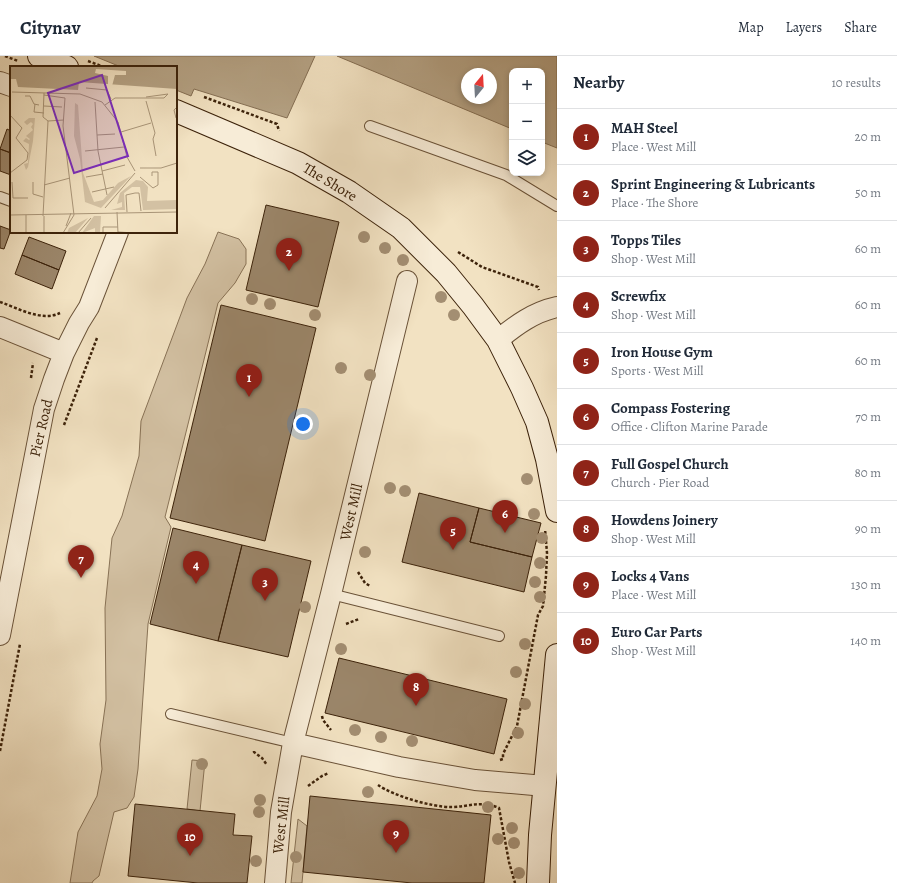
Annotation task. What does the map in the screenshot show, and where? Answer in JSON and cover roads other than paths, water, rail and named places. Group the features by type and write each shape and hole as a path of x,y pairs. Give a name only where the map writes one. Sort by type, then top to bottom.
{"street":[{"path":"39,56 75,63"},
{"path":"0,82 10,86"},
{"name":"The Shore","path":"177,111 298,163 349,192 401,228 446,273 498,340 537,422 548,458 551,518"},
{"name":"Pier Road","path":"0,635 44,410 64,353 89,307 118,233"},
{"name":"West Mill","path":"275,883 281,812 293,743 407,281"},
{"path":"498,340 519,323 550,309"},
{"path":"0,327 64,353"},
{"path":"538,883 557,655"},
{"path":"293,743 399,767 475,780 545,786"}],"lane":[{"path":"370,126 506,175 557,206"},
{"path":"0,197 10,201"},
{"path":"331,594 499,636"},
{"path":"171,714 293,743"}],"place":[{"name":"Sprint Engineering & Lubricants","path":"289,271"},
{"name":"MAH Steel","path":"249,397"},
{"name":"Compass Fostering","path":"505,533"},
{"name":"Iron House Gym","path":"453,550"},
{"name":"Full Gospel Church","path":"81,578"},
{"name":"Screwfix","path":"196,584"},
{"name":"Topps Tiles","path":"265,601"},
{"name":"Howdens Joinery","path":"416,706"},
{"name":"Locks 4 Vans","path":"396,853"},
{"name":"Euro Car Parts","path":"190,856"}]}
